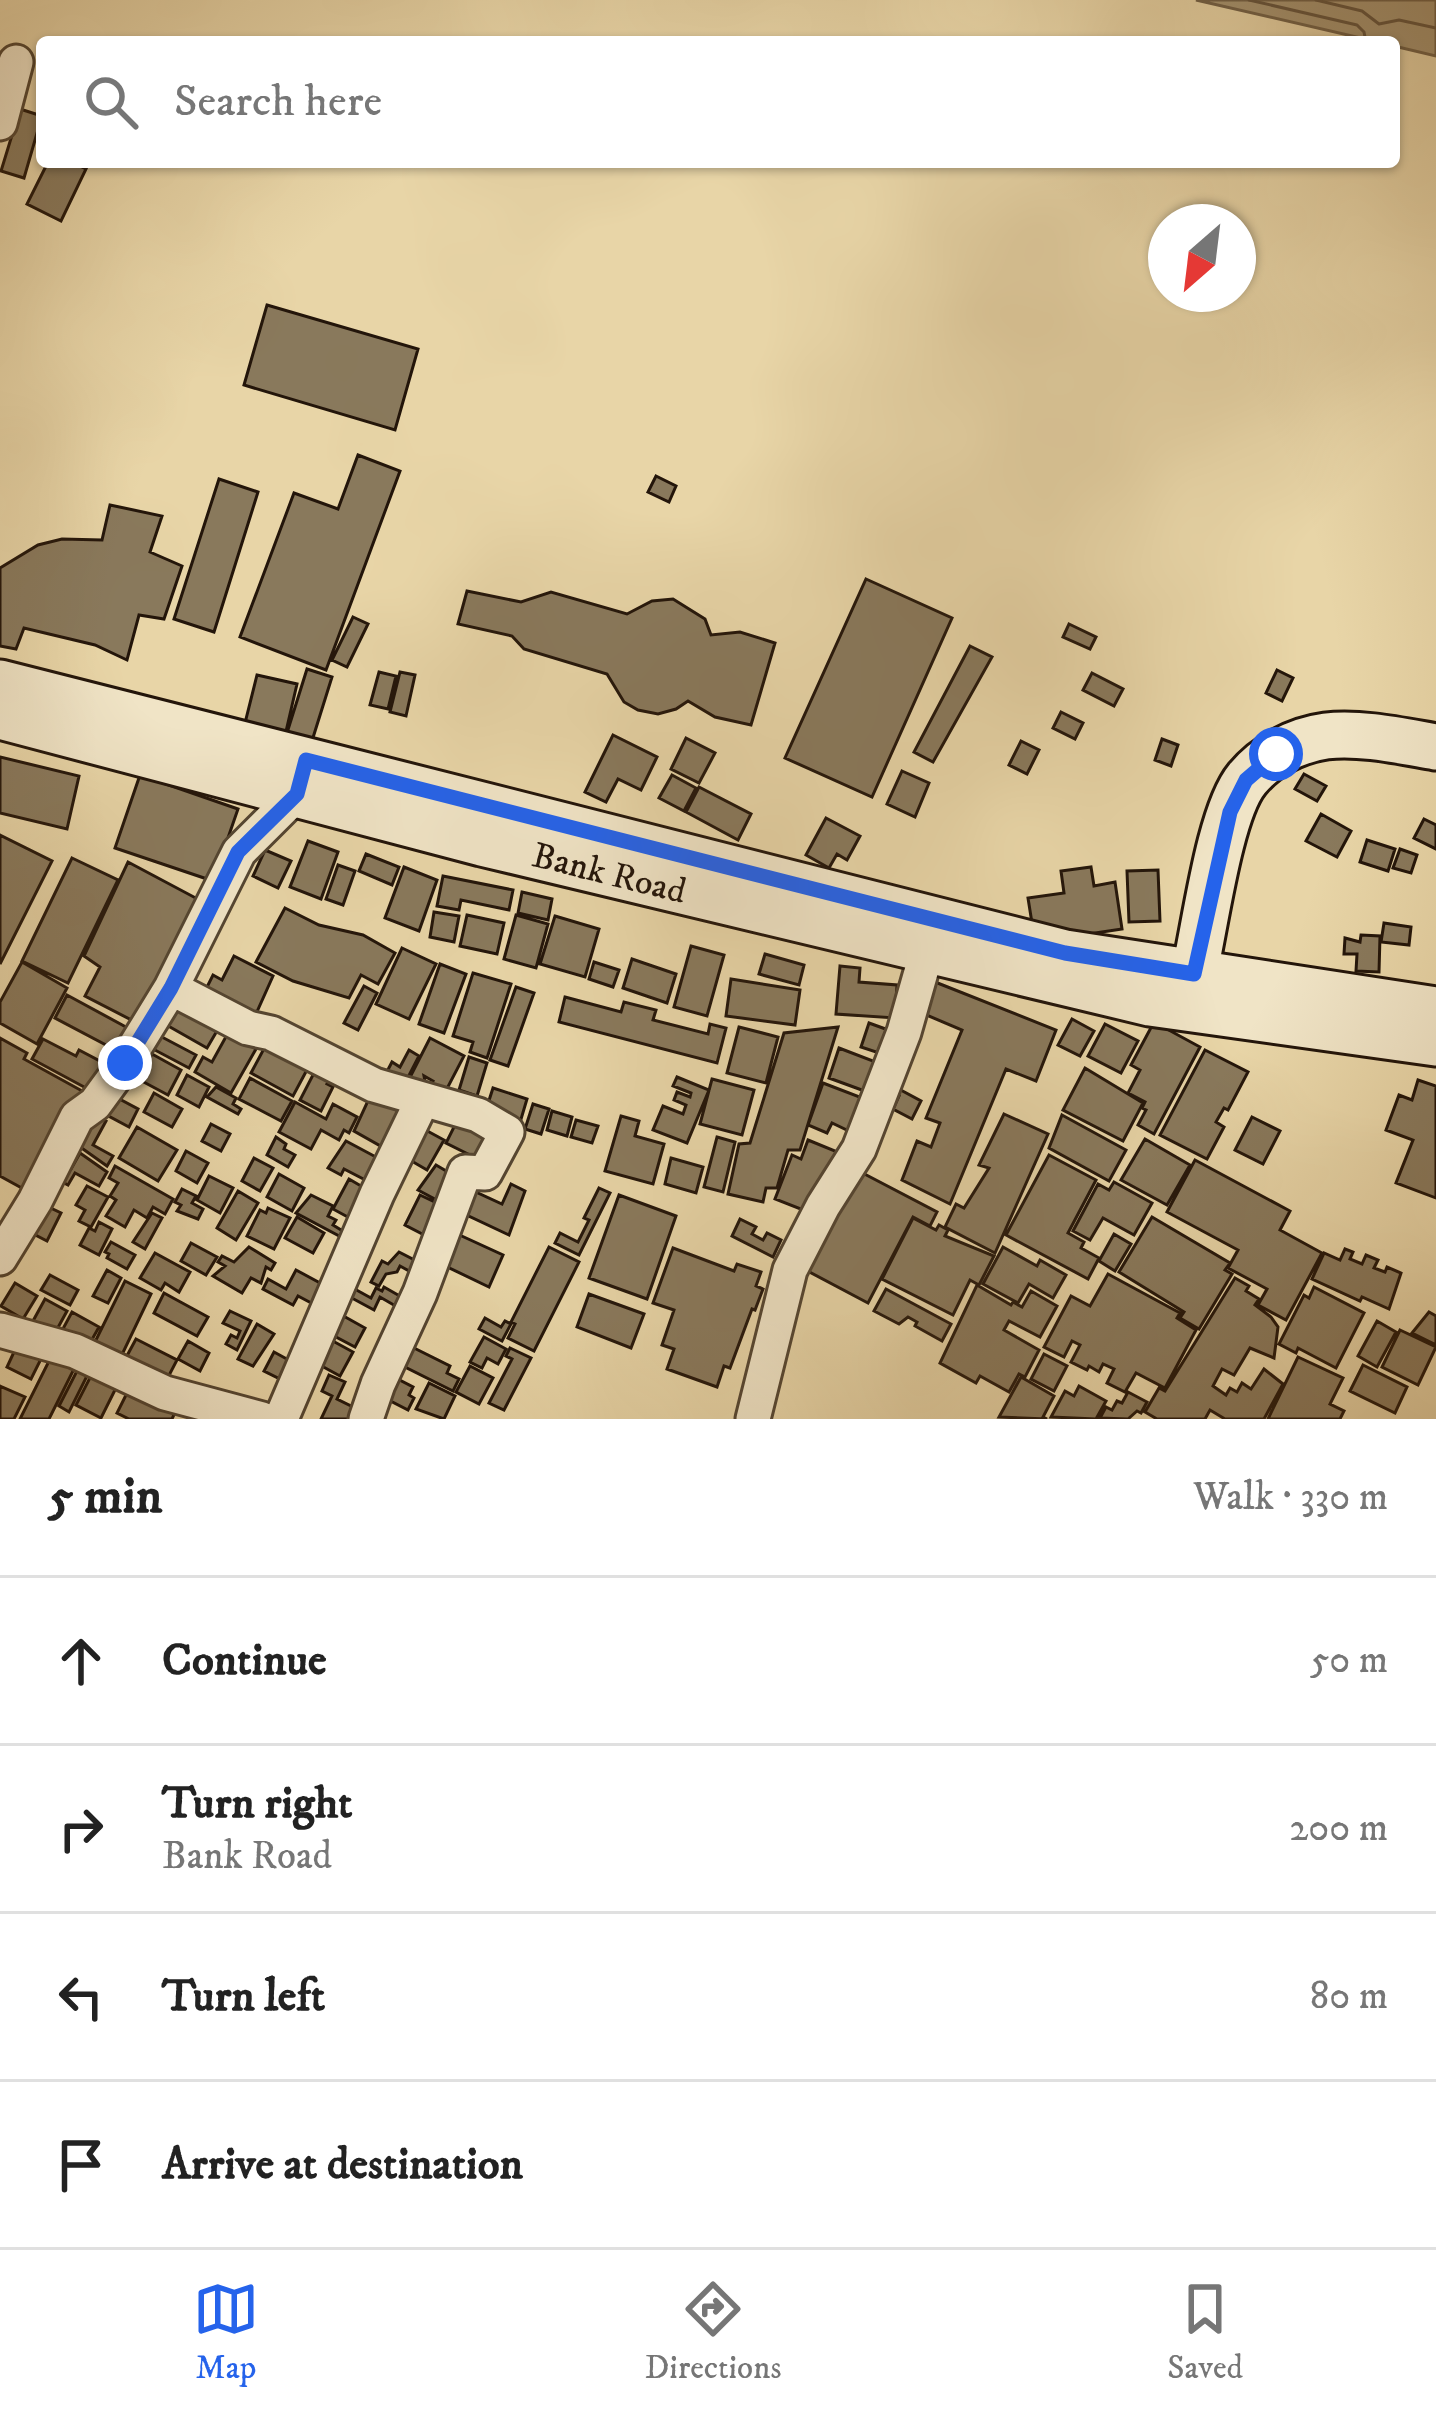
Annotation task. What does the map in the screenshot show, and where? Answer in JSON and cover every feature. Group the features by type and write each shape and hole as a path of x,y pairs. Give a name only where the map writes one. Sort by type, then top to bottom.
{"main road":[{"name":"Bank Road","path":"0,683 302,777 482,844 1150,1003 1436,1043"},
{"name":"Bank Road","path":"0,716 302,777 1065,953 1436,1010"},
{"path":"1194,974 1230,812 1246,780 1298,742 1329,736 1436,747"}],"street":[{"path":"0,123 16,62"},
{"path":"0,1258 77,1117 95,1104 125,1063 171,988 238,852 302,777"},
{"path":"753,1419 790,1270 859,1149 904,1031 927,951"},
{"path":"171,988 374,1084 478,1115 507,1132 485,1173 465,1172 366,1419"},
{"path":"281,1419 376,1194 422,1101"},
{"path":"3,1339 75,1351 165,1393 262,1419"}],"water":[{"path":"1196,0 1436,0 1436,56 1400,47 1400,36 1352,36"}],"building":[{"path":"20,109 36,114 36,137 24,178 1,171"},
{"path":"45,168 86,169 61,221 27,204"},
{"path":"267,305 418,349 395,430 244,385"},
{"path":"358,455 400,471 326,670 240,637 294,493 338,509"},
{"path":"656,476 676,486 669,502 648,492"},
{"path":"219,479 258,492 214,632 174,619"},
{"path":"110,505 162,516 150,552 182,566 164,619 139,615 127,660 95,645 24,628 16,649 0,646 0,568 38,545 62,539 102,540"},
{"path":"866,579 952,618 872,797 785,758"},
{"path":"467,591 521,602 551,592 627,614 652,601 673,599 705,619 711,635 740,632 775,643 751,725 715,717 688,701 658,714 638,710 624,702 607,674 524,649 512,636 458,624"},
{"path":"353,617 368,624 347,667 332,660"},
{"path":"1069,624 1096,637 1090,649 1063,637"},
{"path":"970,646 992,657 933,762 914,752"},
{"path":"307,669 332,677 311,744 286,736"},
{"path":"1277,670 1293,678 1282,701 1266,693"},
{"path":"379,672 396,676 388,709 370,705"},
{"path":"400,672 415,675 406,716 390,712"},
{"path":"1092,673 1123,689 1114,706 1083,690"},
{"path":"257,675 297,684 284,740 243,731"},
{"path":"1061,712 1083,723 1075,739 1053,728"},
{"path":"613,735 657,757 641,790 618,779 606,802 585,792"},
{"path":"686,738 715,753 699,783 671,769"},
{"path":"1162,739 1178,745 1171,766 1155,760"},
{"path":"1021,741 1039,750 1027,774 1009,765"},
{"path":"0,757 79,776 67,829 0,813"},
{"path":"902,771 929,783 915,817 887,804"},
{"path":"1304,774 1326,786 1317,801 1295,789"},
{"path":"140,775 238,809 213,881 115,848"},
{"path":"672,775 696,788 684,811 659,798"},
{"path":"699,787 751,814 738,840 686,812"},
{"path":"1321,814 1351,831 1337,857 1306,841"},
{"path":"826,818 860,836 847,860 837,854 829,868 806,855"},
{"path":"1424,819 1436,825 1436,849 1414,838"},
{"path":"0,835 52,861 0,964"},
{"path":"1367,840 1395,849 1388,871 1360,862"},
{"path":"308,841 338,852 321,899 290,887"},
{"path":"1400,849 1417,855 1411,873 1393,868"},
{"path":"265,850 291,861 278,888 253,876"},
{"path":"366,854 399,867 392,885 359,871"},
{"path":"72,858 118,880 68,983 22,961"},
{"path":"128,862 207,904 143,1026 85,996 100,967 84,956"},
{"path":"338,865 355,871 343,905 326,899"},
{"path":"404,867 437,880 419,931 385,918"},
{"path":"1091,867 1094,886 1115,882 1122,929 1035,942 1028,898 1064,893 1061,871"},
{"path":"1158,870 1160,921 1129,922 1127,871"},
{"path":"443,876 513,890 509,910 461,900 459,910 437,906"},
{"path":"522,892 552,899 548,920 518,913"},
{"path":"285,908 319,925 363,935 395,953 378,984 361,975 349,998 293,981 256,962"},
{"path":"434,912 459,916 454,942 430,937"},
{"path":"467,915 504,923 497,954 460,946"},
{"path":"516,915 548,924 536,968 504,959"},
{"path":"555,916 599,929 585,977 540,964"},
{"path":"1384,923 1411,927 1409,945 1381,942"},
{"path":"1361,935 1380,936 1379,972 1356,971 1357,954 1344,954 1345,938 1360,942"},
{"path":"691,946 724,955 707,1016 674,1007"},
{"path":"402,948 436,964 409,1019 376,1004"},
{"path":"765,954 804,965 799,985 759,974"},
{"path":"234,956 273,976 251,1025 200,1001 213,975 222,980"},
{"path":"632,959 676,974 667,1003 623,988"},
{"path":"22,962 67,988 37,1044 0,1023 0,1002"},
{"path":"594,962 619,970 613,987 589,979"},
{"path":"440,964 466,974 444,1033 419,1024"},
{"path":"840,966 860,968 859,982 897,985 895,1018 836,1014"},
{"path":"473,973 511,984 487,1058 470,1052 473,1042 453,1036"},
{"path":"731,979 800,990 795,1025 726,1016"},
{"path":"930,980 1056,1030 1036,1081 1006,1069 950,1204 902,1180 917,1141 931,1147 940,1123 926,1118 962,1030 917,1011"},
{"path":"364,986 377,993 358,1030 344,1023"},
{"path":"516,987 534,993 508,1066 490,1060"},
{"path":"67,995 137,1033 125,1055 55,1018"},
{"path":"565,997 621,1012 624,1002 656,1010 653,1020 708,1034 710,1024 726,1028 717,1063 559,1022"},
{"path":"177,1000 221,1024 207,1048 163,1023"},
{"path":"1072,1019 1094,1031 1080,1056 1058,1045"},
{"path":"1154,1022 1200,1047 1154,1134 1138,1125 1145,1102 1128,1093 1140,1070 1131,1065"},
{"path":"869,1023 891,1031 882,1054 861,1047"},
{"path":"1105,1024 1138,1041 1121,1073 1088,1056"},
{"path":"739,1027 778,1037 766,1083 727,1073"},
{"path":"838,1027 800,1150 788,1150 777,1188 766,1188 763,1202 728,1194 739,1144 750,1143 784,1033"},
{"path":"228,1033 256,1049 231,1093 195,1072 203,1057 212,1062"},
{"path":"160,1036 196,1055 189,1068 153,1049"},
{"path":"0,1038 27,1053 24,1059 84,1092 29,1192 0,1176"},
{"path":"430,1038 464,1056 439,1104 425,1096 433,1081 424,1076 417,1097 404,1089"},
{"path":"43,1039 76,1056 79,1050 113,1068 99,1095 32,1059"},
{"path":"267,1043 309,1066 293,1096 251,1073"},
{"path":"839,1048 881,1064 870,1093 829,1078"},
{"path":"409,1050 419,1056 402,1089 383,1079 392,1062 400,1067"},
{"path":"1205,1050 1248,1072 1228,1110 1224,1108 1216,1122 1224,1127 1207,1159 1160,1135"},
{"path":"152,1054 181,1070 168,1095 138,1079"},
{"path":"469,1057 487,1063 477,1096 459,1090"},
{"path":"1085,1068 1143,1103 1123,1141 1063,1110"},
{"path":"315,1071 330,1079 327,1084 333,1087 321,1111 300,1100"},
{"path":"187,1075 209,1087 199,1107 177,1095"},
{"path":"677,1077 709,1090 687,1143 653,1130 663,1106 683,1114 686,1105 674,1100 677,1092 690,1097 691,1093 673,1086"},
{"path":"250,1078 292,1101 281,1121 239,1099"},
{"path":"712,1079 754,1090 742,1135 700,1124"},
{"path":"1418,1080 1436,1086 1436,1198 1396,1183 1413,1140 1386,1130 1399,1095 1412,1100"},
{"path":"823,1083 865,1099 851,1132 832,1123 827,1133 808,1125"},
{"path":"216,1087 236,1098 233,1104 241,1109 238,1114 207,1097"},
{"path":"493,1088 527,1099 519,1126 484,1116"},
{"path":"897,1088 921,1101 912,1119 893,1109"},
{"path":"372,1092 409,1112 393,1153 354,1131"},
{"path":"154,1093 182,1109 172,1127 144,1112"},
{"path":"112,1095 138,1109 129,1127 103,1113"},
{"path":"295,1102 326,1119 333,1104 357,1117 339,1140 321,1130 311,1149 279,1132"},
{"path":"533,1104 549,1109 541,1134 525,1129"},
{"path":"552,1111 572,1117 567,1136 547,1130"},
{"path":"93,1114 106,1121 93,1145 113,1156 107,1166 76,1144"},
{"path":"1004,1114 1048,1134 995,1253 945,1227 956,1204 964,1208 989,1168 979,1165"},
{"path":"460,1115 498,1134 484,1162 446,1143"},
{"path":"1062,1115 1126,1150 1109,1181 1049,1148"},
{"path":"621,1116 639,1121 635,1136 664,1144 653,1184 605,1171"},
{"path":"1252,1117 1280,1131 1263,1164 1235,1150"},
{"path":"576,1120 598,1126 592,1143 571,1137"},
{"path":"211,1124 230,1134 221,1151 202,1141"},
{"path":"137,1127 177,1150 158,1181 119,1158"},
{"path":"420,1127 444,1140 427,1170 403,1156"},
{"path":"276,1137 295,1155 288,1167 267,1155"},
{"path":"717,1137 735,1142 723,1192 704,1187"},
{"path":"1145,1139 1190,1165 1167,1205 1121,1180"},
{"path":"808,1140 840,1153 816,1215 775,1199 792,1155 801,1159"},
{"path":"346,1141 389,1164 377,1186 344,1169 341,1175 328,1168"},
{"path":"186,1151 208,1163 197,1183 176,1171"},
{"path":"80,1153 107,1172 99,1186 75,1173 68,1185 55,1178 62,1164 71,1169"},
{"path":"1049,1155 1096,1180 1068,1233 1099,1258 1088,1279 1006,1235"},
{"path":"254,1158 273,1168 260,1191 242,1181"},
{"path":"671,1158 703,1167 696,1193 665,1184"},
{"path":"1195,1160 1290,1211 1280,1230 1322,1253 1286,1320 1258,1305 1267,1289 1228,1268 1238,1250 1167,1212"},
{"path":"436,1165 453,1175 446,1205 418,1190"},
{"path":"115,1166 173,1199 165,1214 153,1207 147,1218 134,1210 125,1227 106,1216 116,1200 110,1196 118,1183 109,1178"},
{"path":"853,1168 937,1212 930,1226 913,1217 868,1303 800,1267"},
{"path":"279,1174 304,1188 292,1211 267,1197"},
{"path":"209,1176 233,1188 220,1213 197,1200"},
{"path":"349,1179 373,1193 357,1222 333,1209"},
{"path":"1114,1182 1152,1203 1134,1235 1103,1218 1090,1240 1073,1231 1098,1184 1109,1190"},
{"path":"511,1184 525,1191 509,1235 456,1210 467,1188 502,1204"},
{"path":"87,1186 108,1197 91,1227 79,1221 85,1210 76,1205"},
{"path":"599,1188 610,1193 579,1255 555,1243 560,1233 578,1242"},
{"path":"182,1189 196,1196 192,1203 203,1209 198,1219 177,1211 181,1205 175,1202"},
{"path":"238,1191 258,1203 236,1240 217,1228"},
{"path":"311,1195 333,1206 328,1216 346,1233 343,1238 296,1213"},
{"path":"420,1195 445,1207 430,1238 405,1225"},
{"path":"619,1195 676,1216 647,1299 589,1278"},
{"path":"38,1202 61,1213 47,1241 24,1229"},
{"path":"268,1208 290,1218 274,1249 247,1236 260,1210 266,1213"},
{"path":"152,1213 162,1218 145,1249 133,1242"},
{"path":"297,1217 324,1233 313,1253 285,1238"},
{"path":"1152,1217 1230,1263 1225,1270 1232,1274 1199,1329 1180,1318 1184,1312 1119,1272"},
{"path":"913,1218 936,1230 939,1225 948,1230 945,1236 994,1256 979,1285 970,1280 953,1315 882,1279"},
{"path":"740,1219 756,1227 752,1234 763,1240 767,1233 781,1240 773,1257 732,1236"},
{"path":"99,1222 112,1229 99,1255 80,1245 89,1228 95,1231"},
{"path":"453,1232 503,1255 489,1287 439,1263"},
{"path":"1114,1234 1131,1244 1115,1271 1099,1261"},
{"path":"111,1242 135,1255 127,1269 107,1258"},
{"path":"191,1243 217,1257 206,1275 181,1261"},
{"path":"249,1247 275,1263 271,1270 266,1267 261,1283 251,1278 242,1293 213,1276 225,1266 218,1262 222,1256 234,1262"},
{"path":"549,1247 579,1262 534,1351 508,1338 515,1324 511,1322"},
{"path":"1003,1247 1066,1275 1053,1298 1029,1284 1018,1303 983,1284"},
{"path":"673,1248 734,1271 737,1264 761,1272 756,1286 763,1289 755,1310 717,1387 667,1369 674,1349 662,1345 674,1310 653,1303"},
{"path":"1345,1249 1353,1252 1350,1259 1362,1264 1366,1255 1378,1260 1374,1268 1401,1273 1389,1309 1312,1279 1324,1253 1340,1260"},
{"path":"399,1252 426,1266 420,1277 400,1266 397,1272 386,1274 379,1286 371,1282 382,1261 388,1264"},
{"path":"155,1253 190,1272 179,1292 165,1283 161,1290 140,1278"},
{"path":"107,1270 121,1278 108,1303 93,1296"},
{"path":"296,1270 333,1290 315,1305 298,1296 293,1305 263,1289 268,1279 286,1289"},
{"path":"1108,1274 1180,1313 1177,1318 1196,1330 1165,1388 1136,1373 1125,1392 1107,1383 1114,1369 1103,1364 1099,1372 1071,1362 1080,1345 1072,1341 1064,1357 1044,1347 1071,1296 1090,1306"},
{"path":"50,1275 78,1290 70,1305 41,1290"},
{"path":"1235,1278 1249,1286 1246,1291 1259,1299 1255,1305 1278,1327 1274,1358 1250,1348 1234,1375 1222,1369 1213,1386 1226,1395 1230,1388 1237,1392 1242,1383 1251,1389 1264,1369 1283,1384 1264,1419 1225,1419 1210,1410 1205,1419 1157,1419 1145,1412 1159,1388 1165,1391"},
{"path":"125,1281 151,1294 118,1363 91,1350"},
{"path":"342,1282 371,1298 376,1288 382,1291 384,1287 412,1303 406,1312 380,1297 374,1310 337,1290"},
{"path":"15,1283 37,1296 23,1319 1,1306"},
{"path":"977,1285 1011,1305 1022,1307 1031,1291 1057,1306 1040,1337 1009,1321 1004,1330 1039,1350 1025,1377 1019,1374 1009,1392 980,1376 976,1383 940,1363"},
{"path":"1314,1287 1364,1313 1336,1368 1298,1348 1296,1353 1279,1344 1304,1295 1309,1298"},
{"path":"886,1289 951,1324 942,1341 908,1317 899,1324 874,1311"},
{"path":"164,1293 208,1317 197,1336 154,1313"},
{"path":"589,1294 644,1314 631,1348 577,1327"},
{"path":"45,1299 67,1311 55,1333 33,1321"},
{"path":"331,1309 365,1328 355,1347 321,1329"},
{"path":"230,1311 251,1321 237,1350 226,1344 240,1331 223,1323"},
{"path":"72,1312 99,1327 85,1352 58,1338"},
{"path":"1429,1312 1436,1316 1436,1345 1412,1333"},
{"path":"485,1318 501,1327 505,1321 511,1324 502,1341 479,1329"},
{"path":"1377,1321 1396,1332 1377,1367 1358,1356"},
{"path":"257,1324 274,1334 253,1366 238,1359"},
{"path":"1400,1330 1436,1347 1418,1385 1382,1367"},
{"path":"320,1334 353,1352 340,1376 307,1358"},
{"path":"484,1337 506,1349 498,1364 487,1358 482,1368 470,1362"},
{"path":"20,1339 45,1351 31,1379 7,1367"},
{"path":"136,1339 177,1360 163,1387 122,1365"},
{"path":"188,1341 209,1353 200,1371 178,1359"},
{"path":"408,1345 450,1366 447,1373 459,1379 453,1391 399,1364"},
{"path":"510,1348 531,1358 504,1410 489,1403 512,1359 506,1356"},
{"path":"54,1351 77,1363 49,1419 20,1419"},
{"path":"274,1352 296,1364 286,1382 264,1371"},
{"path":"1044,1354 1067,1366 1054,1391 1031,1379"},
{"path":"1298,1357 1343,1378 1330,1404 1344,1411 1340,1419 1268,1419"},
{"path":"1363,1365 1407,1387 1395,1413 1350,1391"},
{"path":"470,1366 493,1378 479,1404 456,1392"},
{"path":"79,1367 89,1372 69,1412 59,1406"},
{"path":"95,1368 120,1380 101,1418 76,1405"},
{"path":"388,1374 413,1387 408,1410 377,1394"},
{"path":"329,1375 345,1382 337,1399 357,1409 352,1419 321,1419 332,1396 322,1391"},
{"path":"1021,1377 1054,1396 1043,1417 1047,1419 999,1417"},
{"path":"132,1383 178,1406 172,1419 129,1419 117,1413"},
{"path":"429,1383 455,1396 444,1419 416,1409"},
{"path":"0,1386 25,1397 14,1419 0,1419"},
{"path":"1079,1386 1106,1401 1096,1419 1051,1417 1065,1391 1074,1396"},
{"path":"1128,1392 1147,1402 1141,1413 1128,1419 1100,1418 1106,1407 1112,1410 1117,1401 1122,1403"}],"route":[{"path":"125,1063 171,988 238,852 297,794 306,760 1065,953 1194,974 1230,812 1246,780 1276,754"}]}
